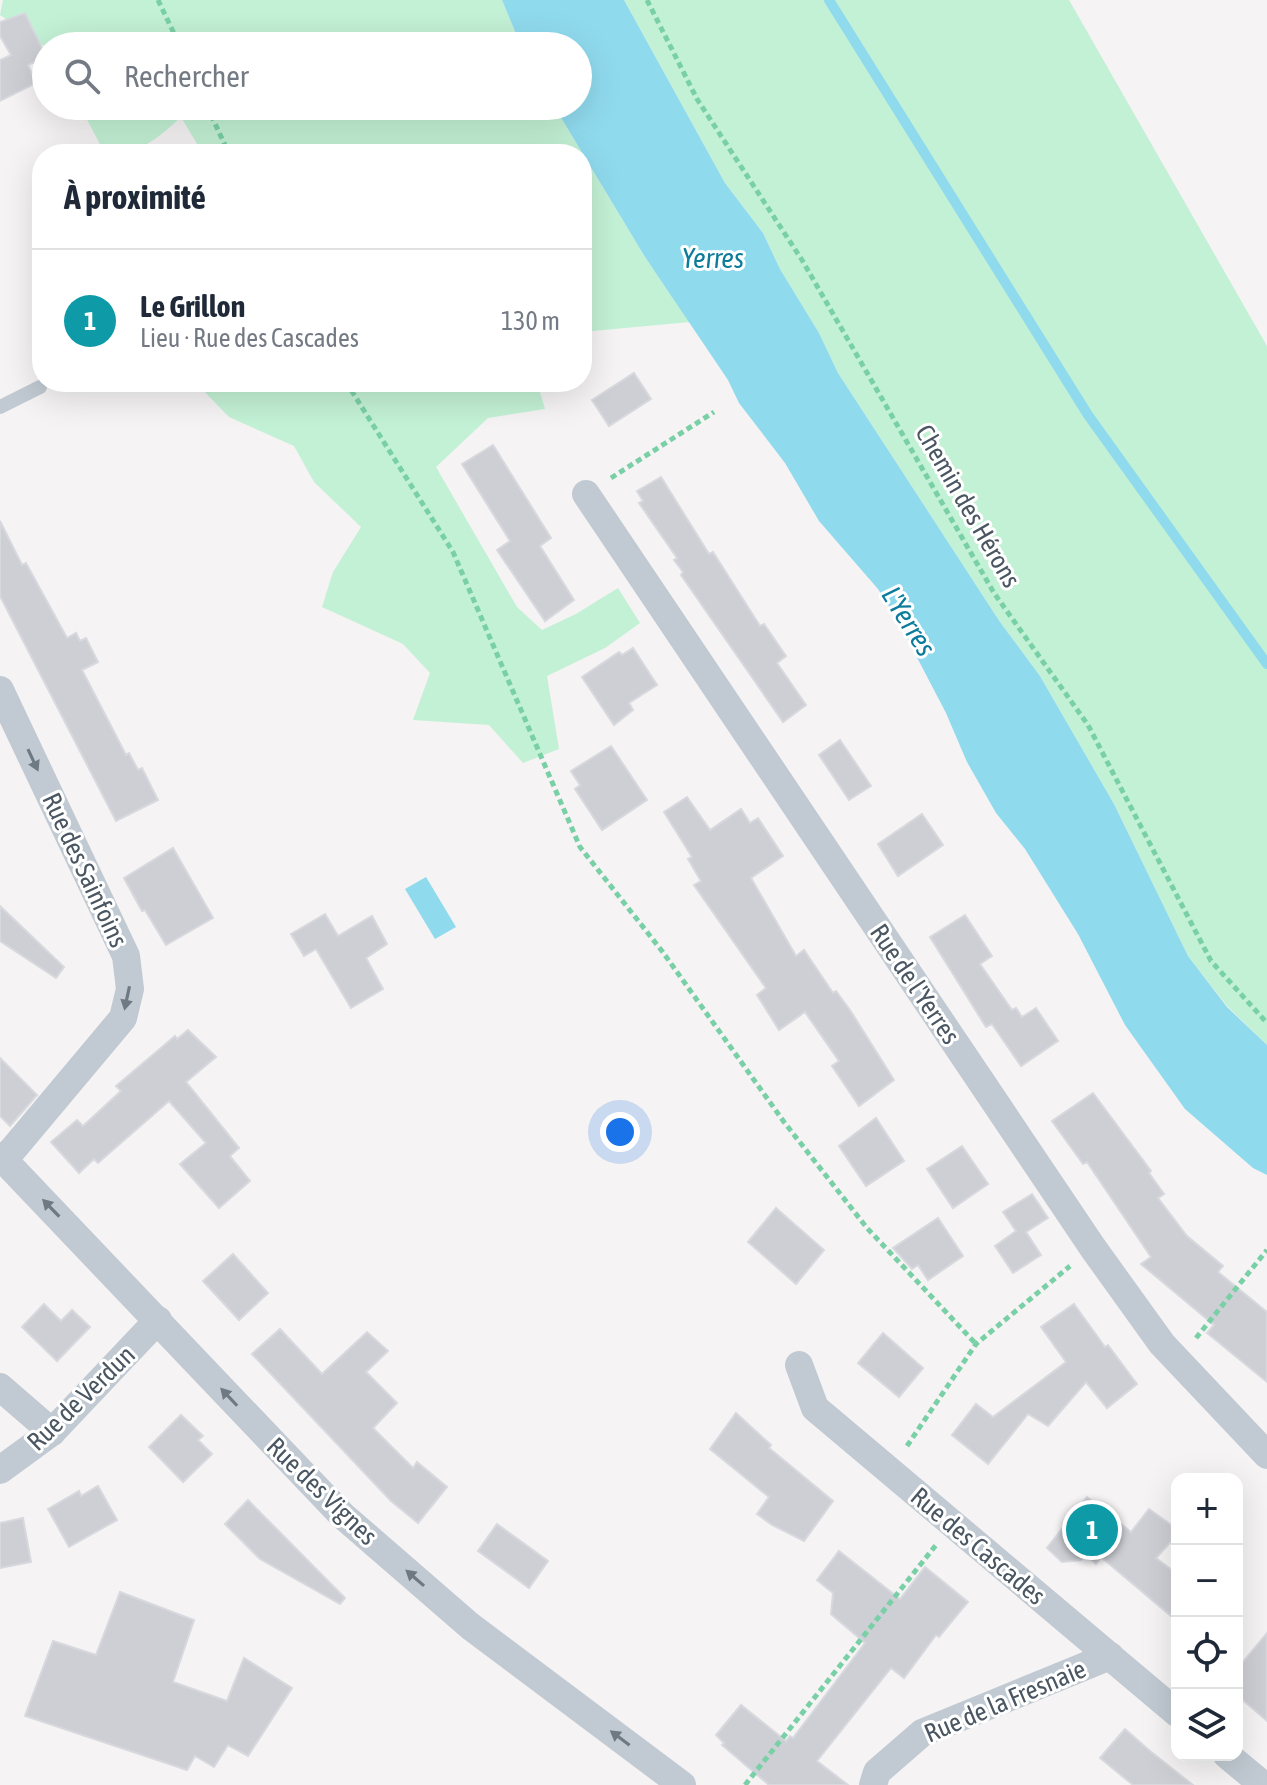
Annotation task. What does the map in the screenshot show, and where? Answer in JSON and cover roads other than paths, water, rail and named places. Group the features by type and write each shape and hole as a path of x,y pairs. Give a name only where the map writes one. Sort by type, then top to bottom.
{"street":[{"name":"Rue de l'Yerres","path":"586,494 1093,1248 1162,1344 1267,1455"},
{"name":"Rue des Sainfoins","path":"0,690 126,956 130,989 123,1018 2,1158"},
{"name":"Rue des Vignes","path":"2,1158 342,1515 470,1626 682,1785"},
{"name":"Rue de Verdun","path":"0,1470 52,1432 158,1320"},
{"name":"Rue des Cascades","path":"799,1365 815,1408 1171,1708"},
{"path":"0,1387 52,1432"},
{"name":"Rue de la Fresnaie","path":"873,1785 877,1772 922,1733 1110,1656"},
{"path":"1234,1761 1263,1785"}],"lane":[{"path":"0,407 32,391"}],"water":[{"name":"Yerres","path":"502,0 624,0 725,183 763,233 838,373 1000,622 1040,676 1114,804 1188,956 1227,1007 1267,1045 1267,1175 1253,1168 1185,1109 1125,1025 1078,934 1025,849 996,813 967,762 946,713 897,619 878,589 819,521 785,463 739,403 728,380 645,257 592,169 592,144 577,144 562,120 592,120 592,32 515,32"},
{"path":"426,877 456,927 435,939 405,889"}],"waterway":[{"path":"829,0 1088,415 1267,664"}],"place":[{"name":"Le Grillon","path":"1092,1530"}],"water label":[{"name":"L'Yerres","path":"909,621"}]}
